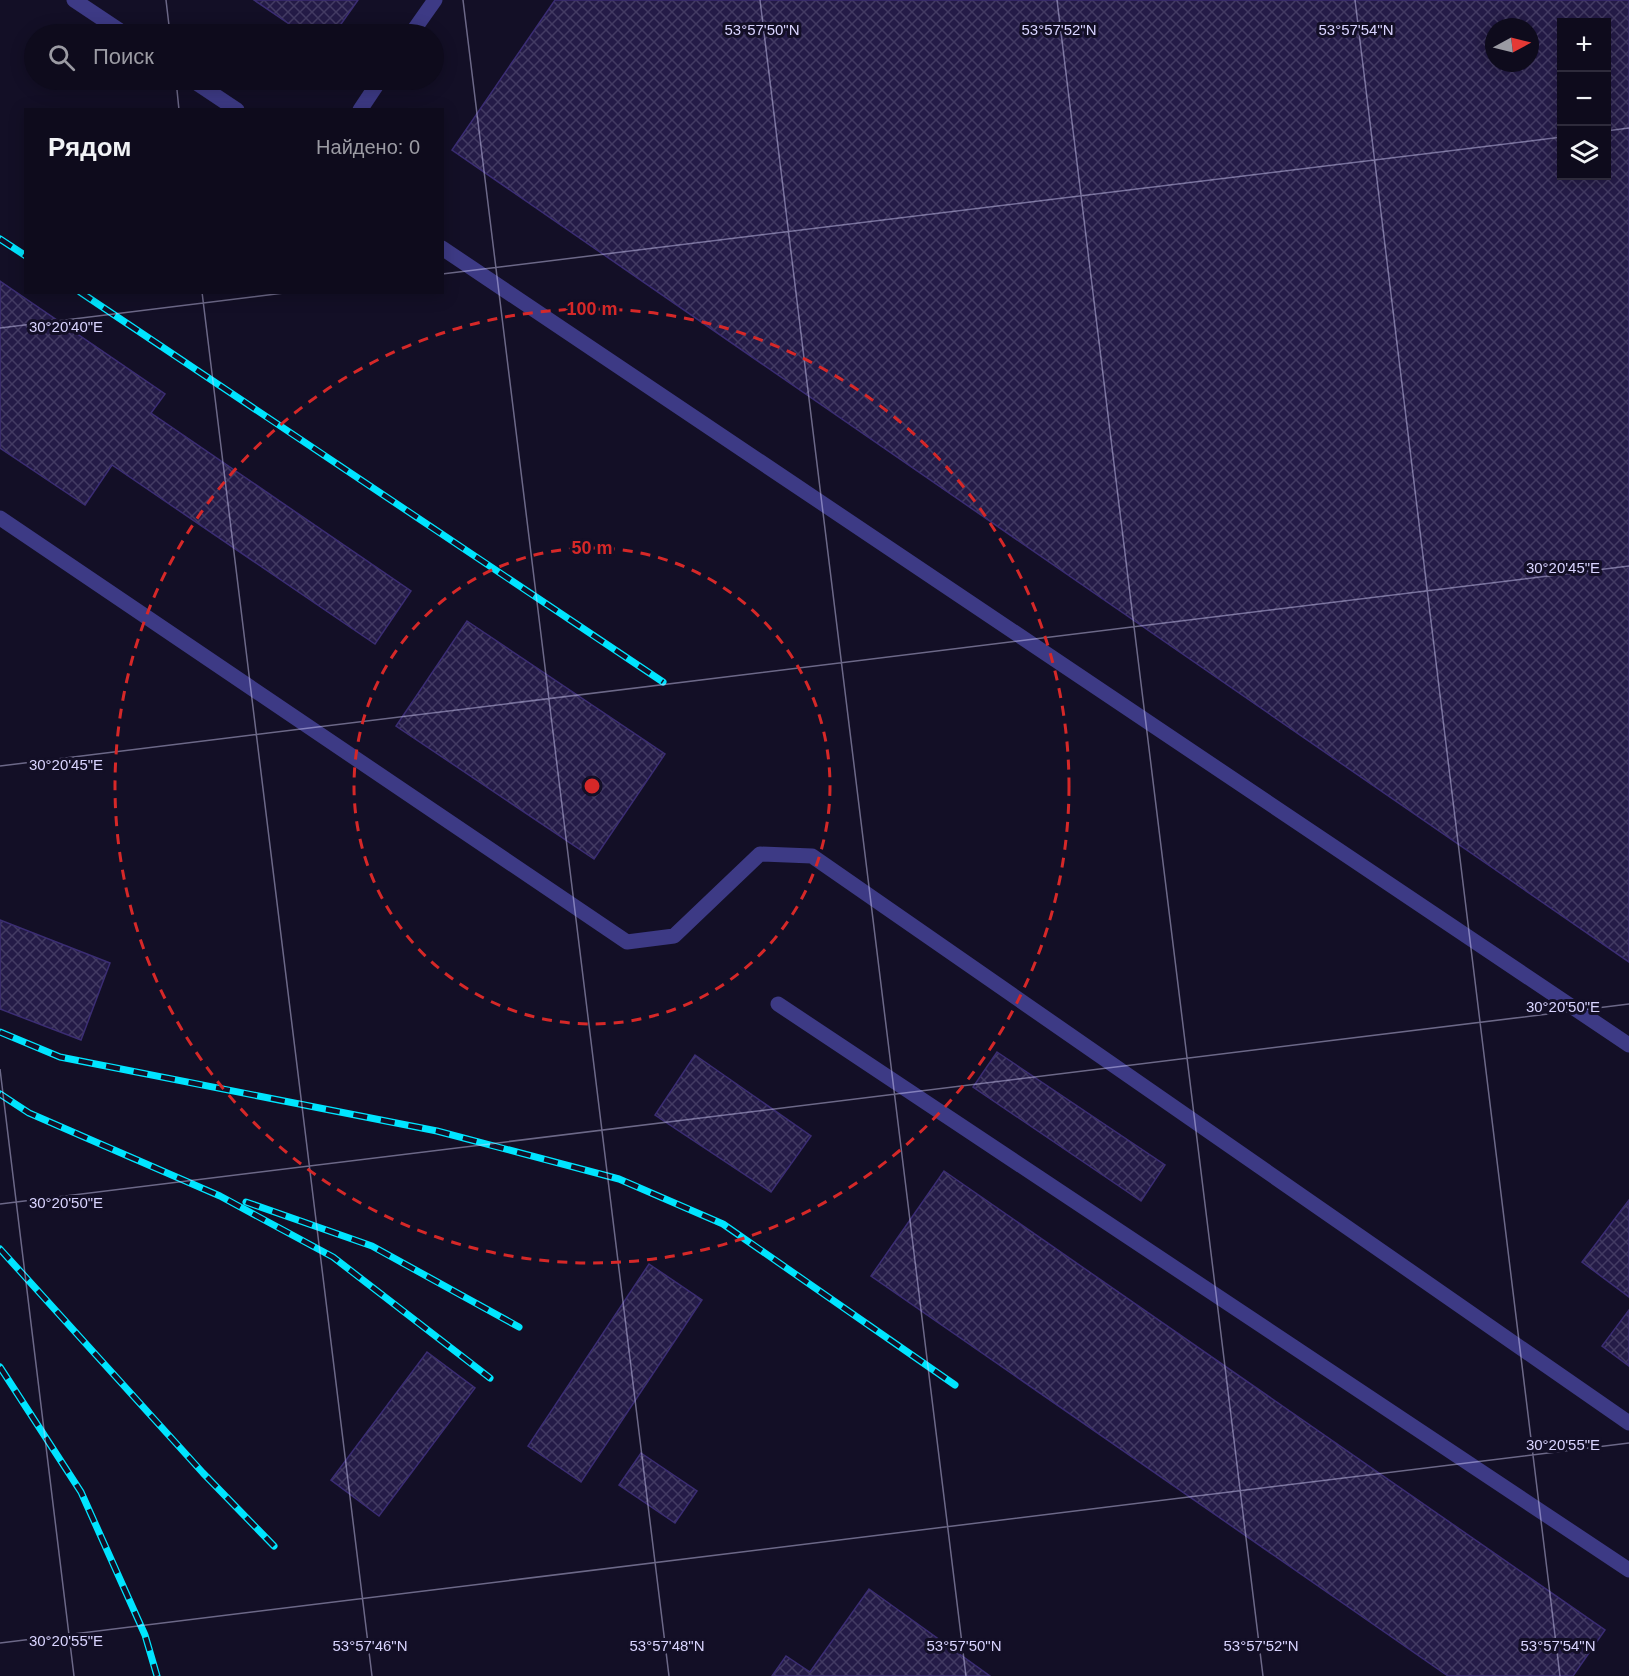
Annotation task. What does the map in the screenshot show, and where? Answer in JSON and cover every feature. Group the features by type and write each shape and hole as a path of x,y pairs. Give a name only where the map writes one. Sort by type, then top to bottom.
{"lane":[{"path":"74,0 110,24"},
{"path":"418,24 435,0"},
{"path":"207,90 234,108"},
{"path":"361,108 373,90"},
{"path":"444,249 1629,1045"},
{"path":"0,518 627,942 674,936 760,854 812,856 1629,1424"},
{"path":"778,1004 1629,1570"}],"building":[{"path":"254,0 358,0 341,24 289,24"},
{"path":"555,0 1629,0 1629,962 452,150"},
{"path":"0,281 165,394 151,413 411,591 375,644 112,465 85,505 0,448"},
{"path":"467,621 665,754 594,859 396,726"},
{"path":"0,920 110,963 81,1040 0,1009"},
{"path":"997,1052 1165,1165 1141,1201 973,1087"},
{"path":"695,1055 811,1136 771,1192 655,1115"},
{"path":"944,1171 1605,1630 1573,1676 1448,1676 871,1276"},
{"path":"1629,1200 1629,1297 1582,1262"},
{"path":"649,1264 702,1300 581,1482 528,1446"},
{"path":"1629,1310 1629,1366 1602,1346"},
{"path":"427,1352 475,1388 379,1516 331,1480"},
{"path":"641,1453 697,1491 675,1523 619,1485"},
{"path":"869,1589 990,1676 772,1676 786,1656 810,1672"}],"railway":[{"path":"0,239 24,255"},
{"path":"83,294 663,682"},
{"path":"0,1032 60,1057 437,1131 619,1179 723,1224 955,1385"},
{"path":"0,1094 29,1113 220,1196 333,1257 490,1378"},
{"path":"246,1202 372,1246 519,1327"},
{"path":"0,1249 203,1473 274,1546"},
{"path":"0,1367 81,1492 145,1635 157,1676"}]}
